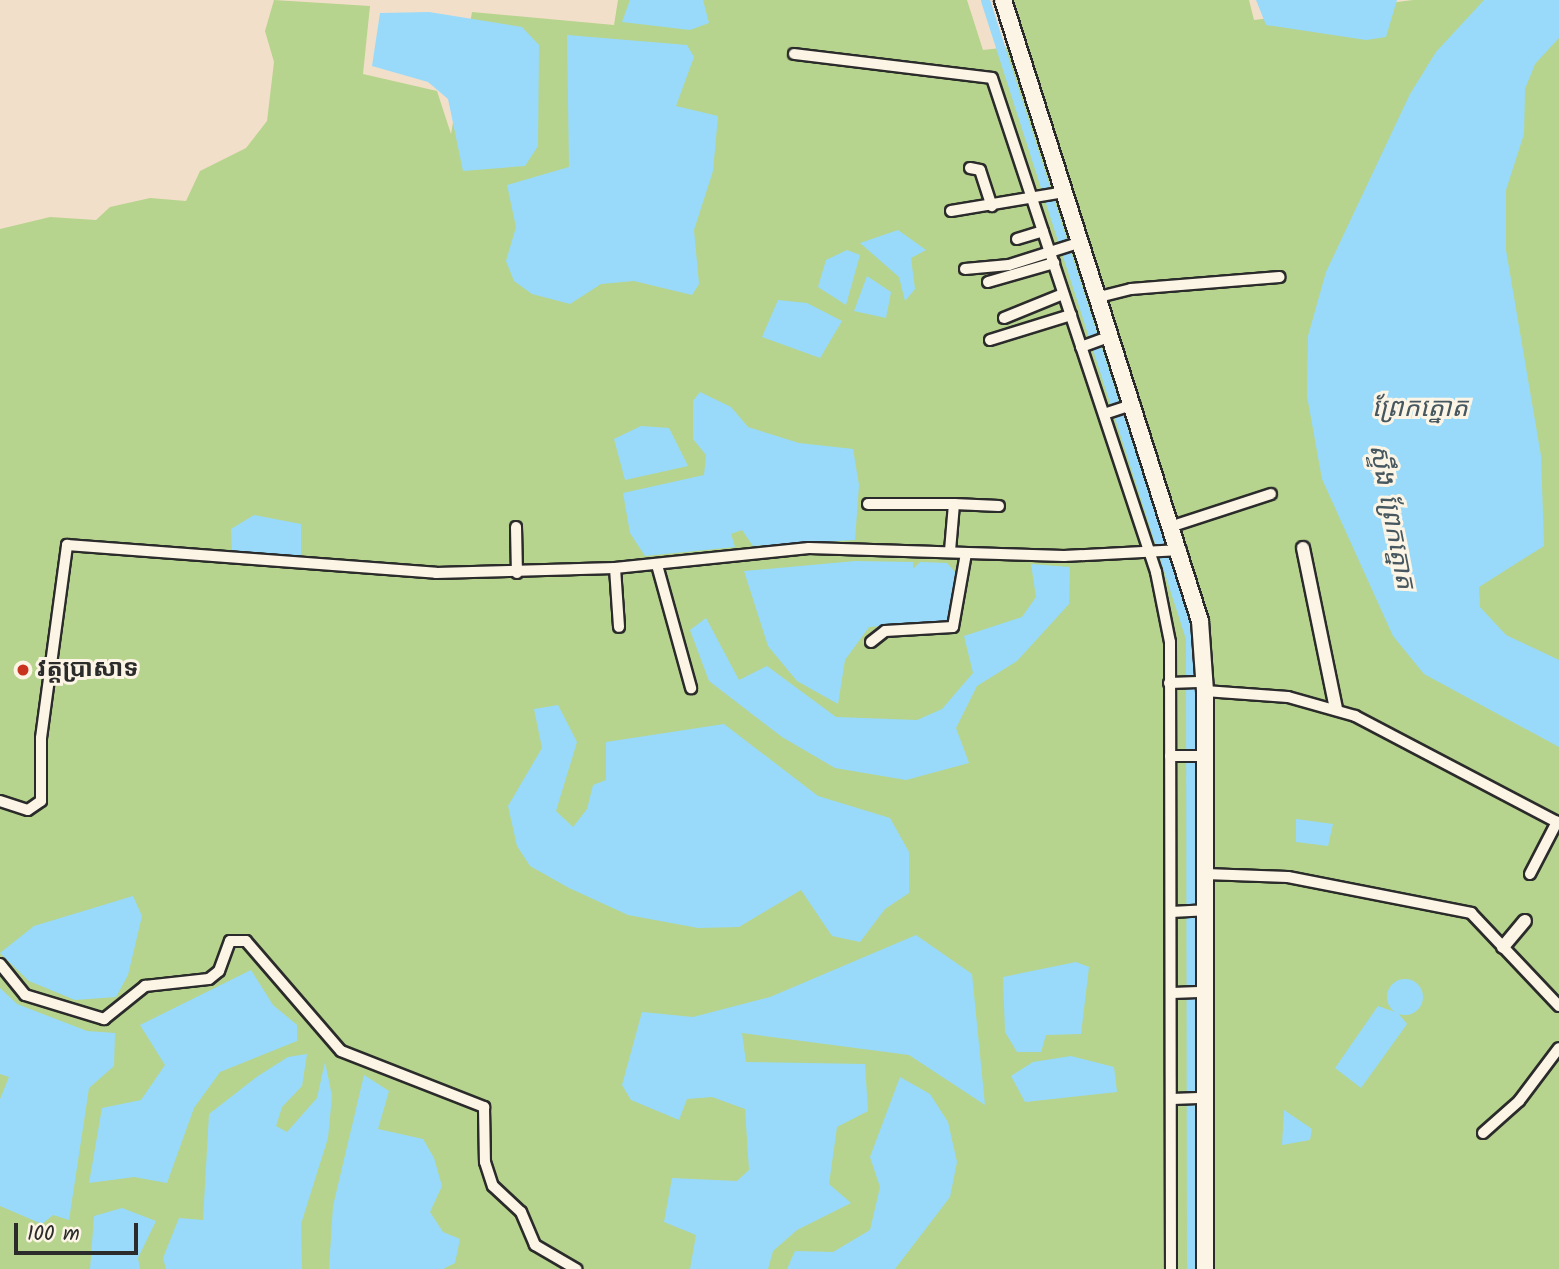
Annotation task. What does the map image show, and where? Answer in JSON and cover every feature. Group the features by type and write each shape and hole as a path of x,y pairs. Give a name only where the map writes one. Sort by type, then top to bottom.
{"main road":[{"path":"1003,0 1076,244 1099,297 1107,338 1134,404 1200,621 1205,687 1200,756 1205,910 1199,992 1205,1098 1205,1269"}],"street":[{"path":"794,54 992,78 1036,200 1063,294 1084,346 1104,414 1153,556 1167,620 1174,756 1171,912 1175,993 1171,1269"},
{"path":"970,168 980,170 992,206"},
{"path":"951,211 1036,200 1060,193"},
{"path":"1017,239 1043,231"},
{"path":"988,282 1054,256 1076,244"},
{"path":"965,269 1054,256"},
{"path":"1099,297 1132,289 1280,277"},
{"path":"1004,318 1063,294"},
{"path":"990,340 1071,315"},
{"path":"1084,346 1107,338"},
{"path":"1104,414 1134,404"},
{"path":"1173,526 1271,494"},
{"path":"868,504 999,506"},
{"path":"950,551 954,504"},
{"path":"516,527 517,573"},
{"path":"0,801 28,810 41,801 41,738 67,545 343,570 517,573 657,565 762,551 950,551 1153,556 1177,552"},
{"path":"1303,548 1336,709"},
{"path":"871,642 885,631 953,627 965,553"},
{"path":"657,565 691,688"},
{"path":"615,568 619,627"},
{"path":"1170,683 1287,697 1336,709 1558,823 1530,874"},
{"path":"1174,756 1200,756"},
{"path":"1205,874 1288,877 1464,910 1482,920 1503,947 1559,1006"},
{"path":"1171,912 1205,910"},
{"path":"1503,947 1525,921"},
{"path":"0,964 25,995 104,1019 145,986 209,978 219,971 230,942 246,941 341,1051 484,1107 485,1162 493,1186 522,1212 536,1245 576,1269"},
{"path":"1175,993 1199,992"},
{"path":"1483,1133 1519,1101 1559,1048"},
{"path":"1172,1098 1205,1098"}],"green space":[{"path":"274,0 370,6 363,74 437,91 451,134 472,12 614,25 618,0 967,0 983,50 1018,46 1003,0 1249,0 1254,20 1413,0 1559,0 1559,1269 0,1269 0,229 50,217 96,220 110,207 150,198 186,201 200,171 246,148 267,121 274,62 265,31"}],"water":[{"path":"630,0 703,0 709,23 690,30 622,22"},
{"path":"1256,0 1397,0 1386,37 1366,40 1266,25"},
{"name":"ព្រែកត្នោត","path":"1484,0 1559,0 1559,38 1535,64 1525,89 1524,134 1506,190 1506,250 1541,456 1544,546 1479,587 1480,607 1506,635 1559,660 1559,747 1424,674 1393,636 1322,479 1307,396 1308,336 1326,272 1410,94 1436,52"},
{"path":"429,12 522,27 539,45 538,146 525,166 463,171 448,99 428,82 372,66 380,13"},
{"path":"567,35 687,45 694,57 676,106 718,116 713,171 694,230 699,284 692,295 634,281 601,284 570,304 532,294 514,281 506,261 516,227 507,185 569,167"},
{"path":"898,230 926,250 911,258 915,289 905,301 899,277 860,243"},
{"path":"847,250 860,255 846,305 818,287 826,260"},
{"path":"867,276 891,292 886,318 854,311"},
{"path":"778,300 807,303 842,321 820,358 762,337"},
{"path":"700,392 731,407 748,427 799,443 853,449 859,485 855,540 753,546 742,530 731,534 735,547 645,556 630,533 623,493 704,475 706,455 693,439 693,401"},
{"path":"641,426 669,428 688,466 625,480 614,439"},
{"path":"254,515 301,524 301,559 232,553 231,529"},
{"path":"855,561 913,562 913,569 920,562 947,563 956,573 950,620 869,627 845,660 838,704 797,681 768,646 744,571"},
{"path":"1031,564 1070,567 1069,604 1017,661 977,686 956,728 969,763 906,780 835,768 782,737 709,681 690,630 706,618 739,680 767,666 836,717 917,720 942,709 973,673 964,636 1022,617 1036,597"},
{"path":"558,705 577,742 556,811 573,827 587,809 593,785 606,780 606,742 724,724 818,796 890,818 909,852 909,893 885,909 860,942 832,936 801,890 739,927 698,928 628,915 569,888 530,866 517,846 508,806 542,748 534,709"},
{"path":"1296,819 1333,824 1328,846 1296,842"},
{"path":"133,896 142,916 128,975 116,997 75,1000 29,981 0,953 34,926"},
{"path":"916,935 972,974 985,1105 909,1055 742,1033 746,1062 865,1064 868,1111 837,1127 829,1184 851,1203 797,1230 773,1251 768,1269 690,1269 696,1235 664,1222 672,1178 737,1181 749,1170 745,1109 712,1097 687,1099 679,1120 631,1100 622,1085 642,1012 693,1017 770,997"},
{"path":"1076,962 1089,967 1081,1034 1046,1035 1041,1052 1017,1052 1005,1032 1003,977"},
{"path":"251,970 273,1005 297,1025 297,1041 220,1072 194,1108 167,1183 134,1177 89,1183 102,1108 141,1100 165,1065 140,1025"},
{"path":"1405,979 1418,984 1423,997 1418,1010 1405,1015 1392,1010 1387,997 1392,984"},
{"path":"0,988 17,1004 87,1031 115,1033 114,1066 89,1088 69,1220 53,1215 42,1224 0,1206 0,1099 9,1077 0,1074"},
{"path":"1378,1006 1398,1013 1407,1024 1361,1088 1335,1068"},
{"path":"307,1054 302,1086 282,1107 276,1126 287,1132 317,1098 325,1062 332,1096 328,1138 301,1224 302,1269 166,1269 163,1258 179,1218 203,1220 209,1114 258,1076 288,1057"},
{"path":"1071,1056 1114,1067 1117,1092 1025,1102 1011,1076 1033,1062"},
{"path":"364,1075 389,1091 378,1129 423,1139 434,1158 442,1186 430,1212 443,1232 460,1239 455,1263 443,1269 329,1269 333,1206"},
{"path":"900,1077 930,1094 948,1122 957,1162 950,1197 895,1269 787,1269 795,1251 833,1252 870,1230 880,1187 870,1157"},
{"path":"1284,1110 1312,1129 1310,1140 1282,1145"},
{"path":"122,1208 156,1221 138,1258 140,1269 90,1269 94,1216"}],"waterway":[{"path":"985,0 1190,638 1191,1269"}],"place":[{"name":"វត្តប្រាសាទ","path":"23,670"}],"water label":[{"name":"ស្ទឹង ព្រែកត្នោត","path":"1390,517"}]}
